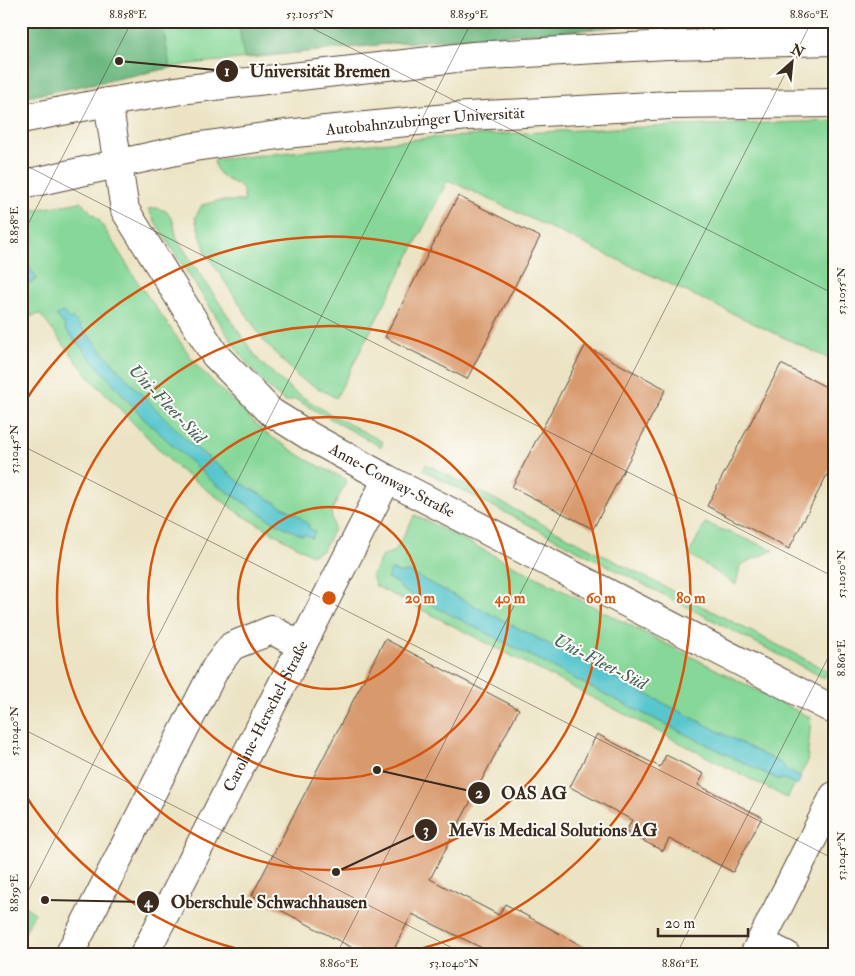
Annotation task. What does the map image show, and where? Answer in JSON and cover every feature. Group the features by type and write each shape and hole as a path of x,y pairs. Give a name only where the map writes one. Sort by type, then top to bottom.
{"street":[{"path":"21,119 188,89 473,56 667,44 834,42"},
{"name":"Anne-Conway-Straße","path":"108,102 125,210 215,355 271,412 311,437 387,479 834,710"},
{"name":"Autobahnzubringer Universität","path":"21,185 194,147 285,134 468,116 670,105 834,103"},
{"name":"Caroline-Herschel-Straße","path":"144,955 387,479"},
{"path":"69,955 216,667 232,646 272,630 302,646"},
{"path":"786,955 757,948 834,796"}],"green space":[{"path":"21,21 784,21 661,24 397,43 189,64 21,98"},
{"path":"21,21 162,21 170,68 21,98"},
{"path":"238,21 784,21 661,24 397,43 244,58"},
{"path":"834,121 834,361 448,180 336,398 298,377 264,341 206,253 195,218 202,205 218,201 245,201 242,187 220,174 214,160 429,138 616,128"},
{"path":"81,202 99,220 139,284 198,367 264,432 307,460 347,480 331,512 334,529 323,550 311,555 240,514 177,468 88,376 40,314 21,319 21,212"},
{"path":"157,208 166,211 173,221 177,239 260,362 293,391 330,414 383,442 381,447 295,399 286,402 263,382 235,346 170,247 148,209"},
{"path":"426,464 828,671 824,678 423,470"},
{"path":"415,515 811,718 807,763 787,798 376,586 372,576 382,556 395,551"},
{"path":"705,523 774,550 740,565 736,585 689,554"},
{"path":"21,904 35,913 21,939"}],"water":[{"path":"21,260 27,262 37,279 29,284 23,276 21,277"},
{"path":"63,312 70,320 73,318 137,390 192,445 241,483 297,515 309,525 308,528 315,531 312,538 304,534 303,536 272,521 214,483 145,420 65,329 64,324 56,315"},
{"path":"392,569 399,573 409,572 782,764 787,770 801,778 797,785 784,779 779,780 618,701 401,589 397,583 387,578"}],"building":[{"path":"458,196 540,237 467,379 385,337"},
{"path":"585,346 666,389 593,529 512,487"},
{"path":"781,364 834,391 834,461 789,549 707,506"},
{"path":"385,639 519,709 430,879 499,915 505,904 599,955 478,955 482,948 412,914 391,955 366,955 252,895"},
{"path":"597,734 660,767 666,755 704,774 698,785 762,817 733,872 669,839 663,851 626,832 632,820 570,787"}],"place":[{"name":"Universität Bremen","path":"119,61"},
{"name":"OAS AG","path":"377,770"},
{"name":"MeVis Medical Solutions AG","path":"336,872"},
{"name":"Oberschule Schwachhausen","path":"45,900"}],"water label":[{"name":"Uni-Fleet-Süd","path":"167,404"},
{"name":"Uni-Fleet-Süd","path":"600,662"}]}
